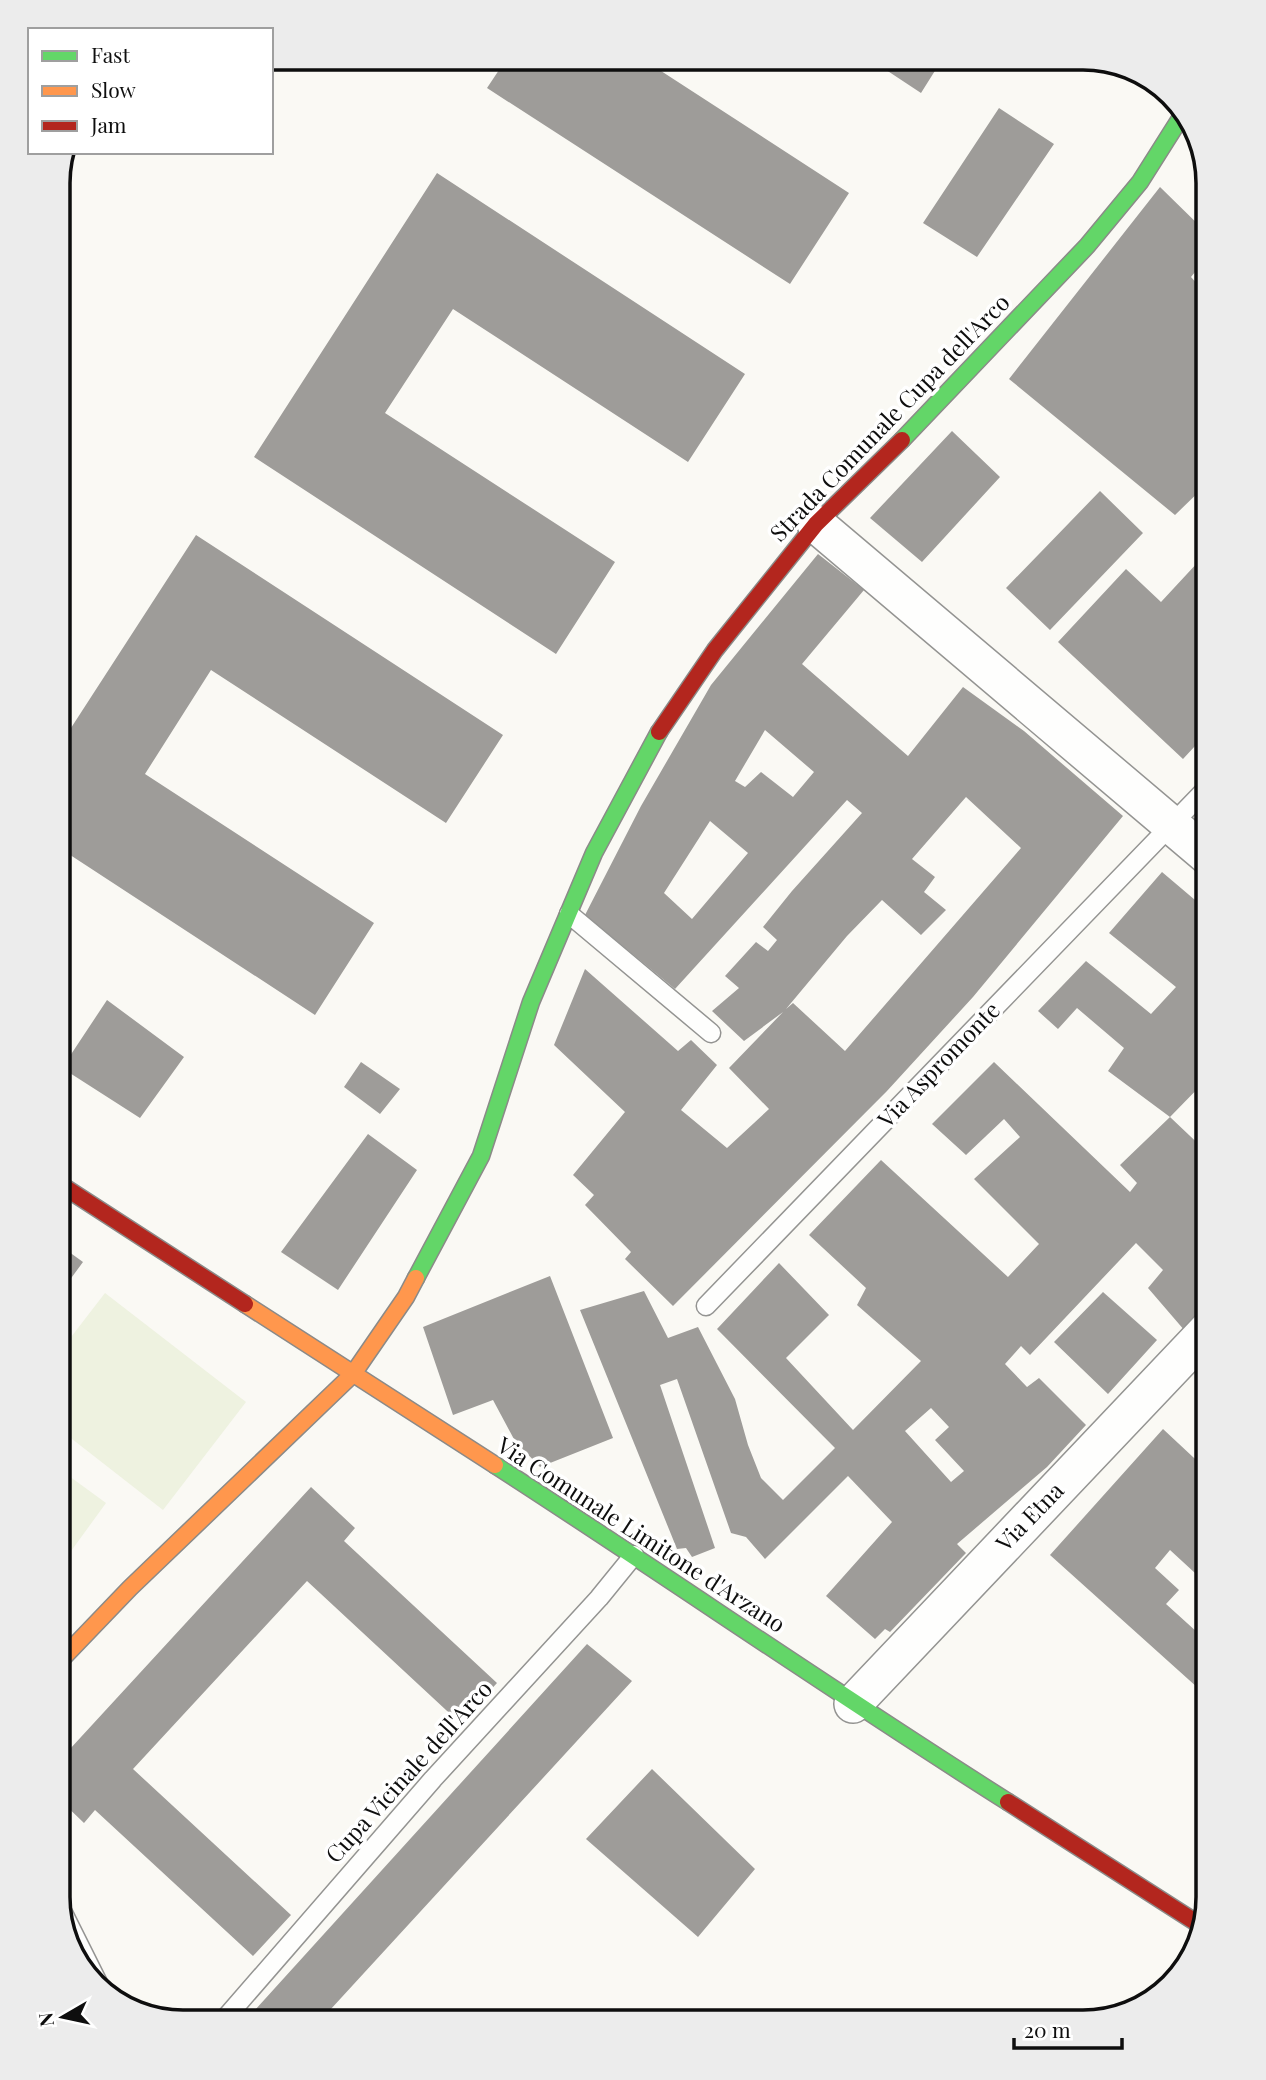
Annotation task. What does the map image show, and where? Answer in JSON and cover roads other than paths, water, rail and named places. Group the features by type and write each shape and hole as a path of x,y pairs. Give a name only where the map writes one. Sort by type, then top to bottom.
{"street":[{"name":"Strada Comunale Cupa dell'Arco","path":"353,1374 406,1297 481,1156 531,1002 594,853 662,726 715,650 816,524 928,415 1087,246 1140,182 1178,122"},
{"path":"816,524 1196,846"},
{"name":"Via Comunale Limitone d'Arzano","path":"70,1191 634,1555 853,1704 1193,1921"},
{"name":"Via Etna","path":"853,1704 1196,1343"},
{"path":"70,1650 130,1588 353,1374"}],"lane":[{"name":"Via Aspromonte","path":"706,1306 1196,799"},
{"path":"569,914 711,1033"},
{"name":"Cupa Vicinale dell'Arco","path":"232,2010 433,1779 599,1598 634,1555"}]}
